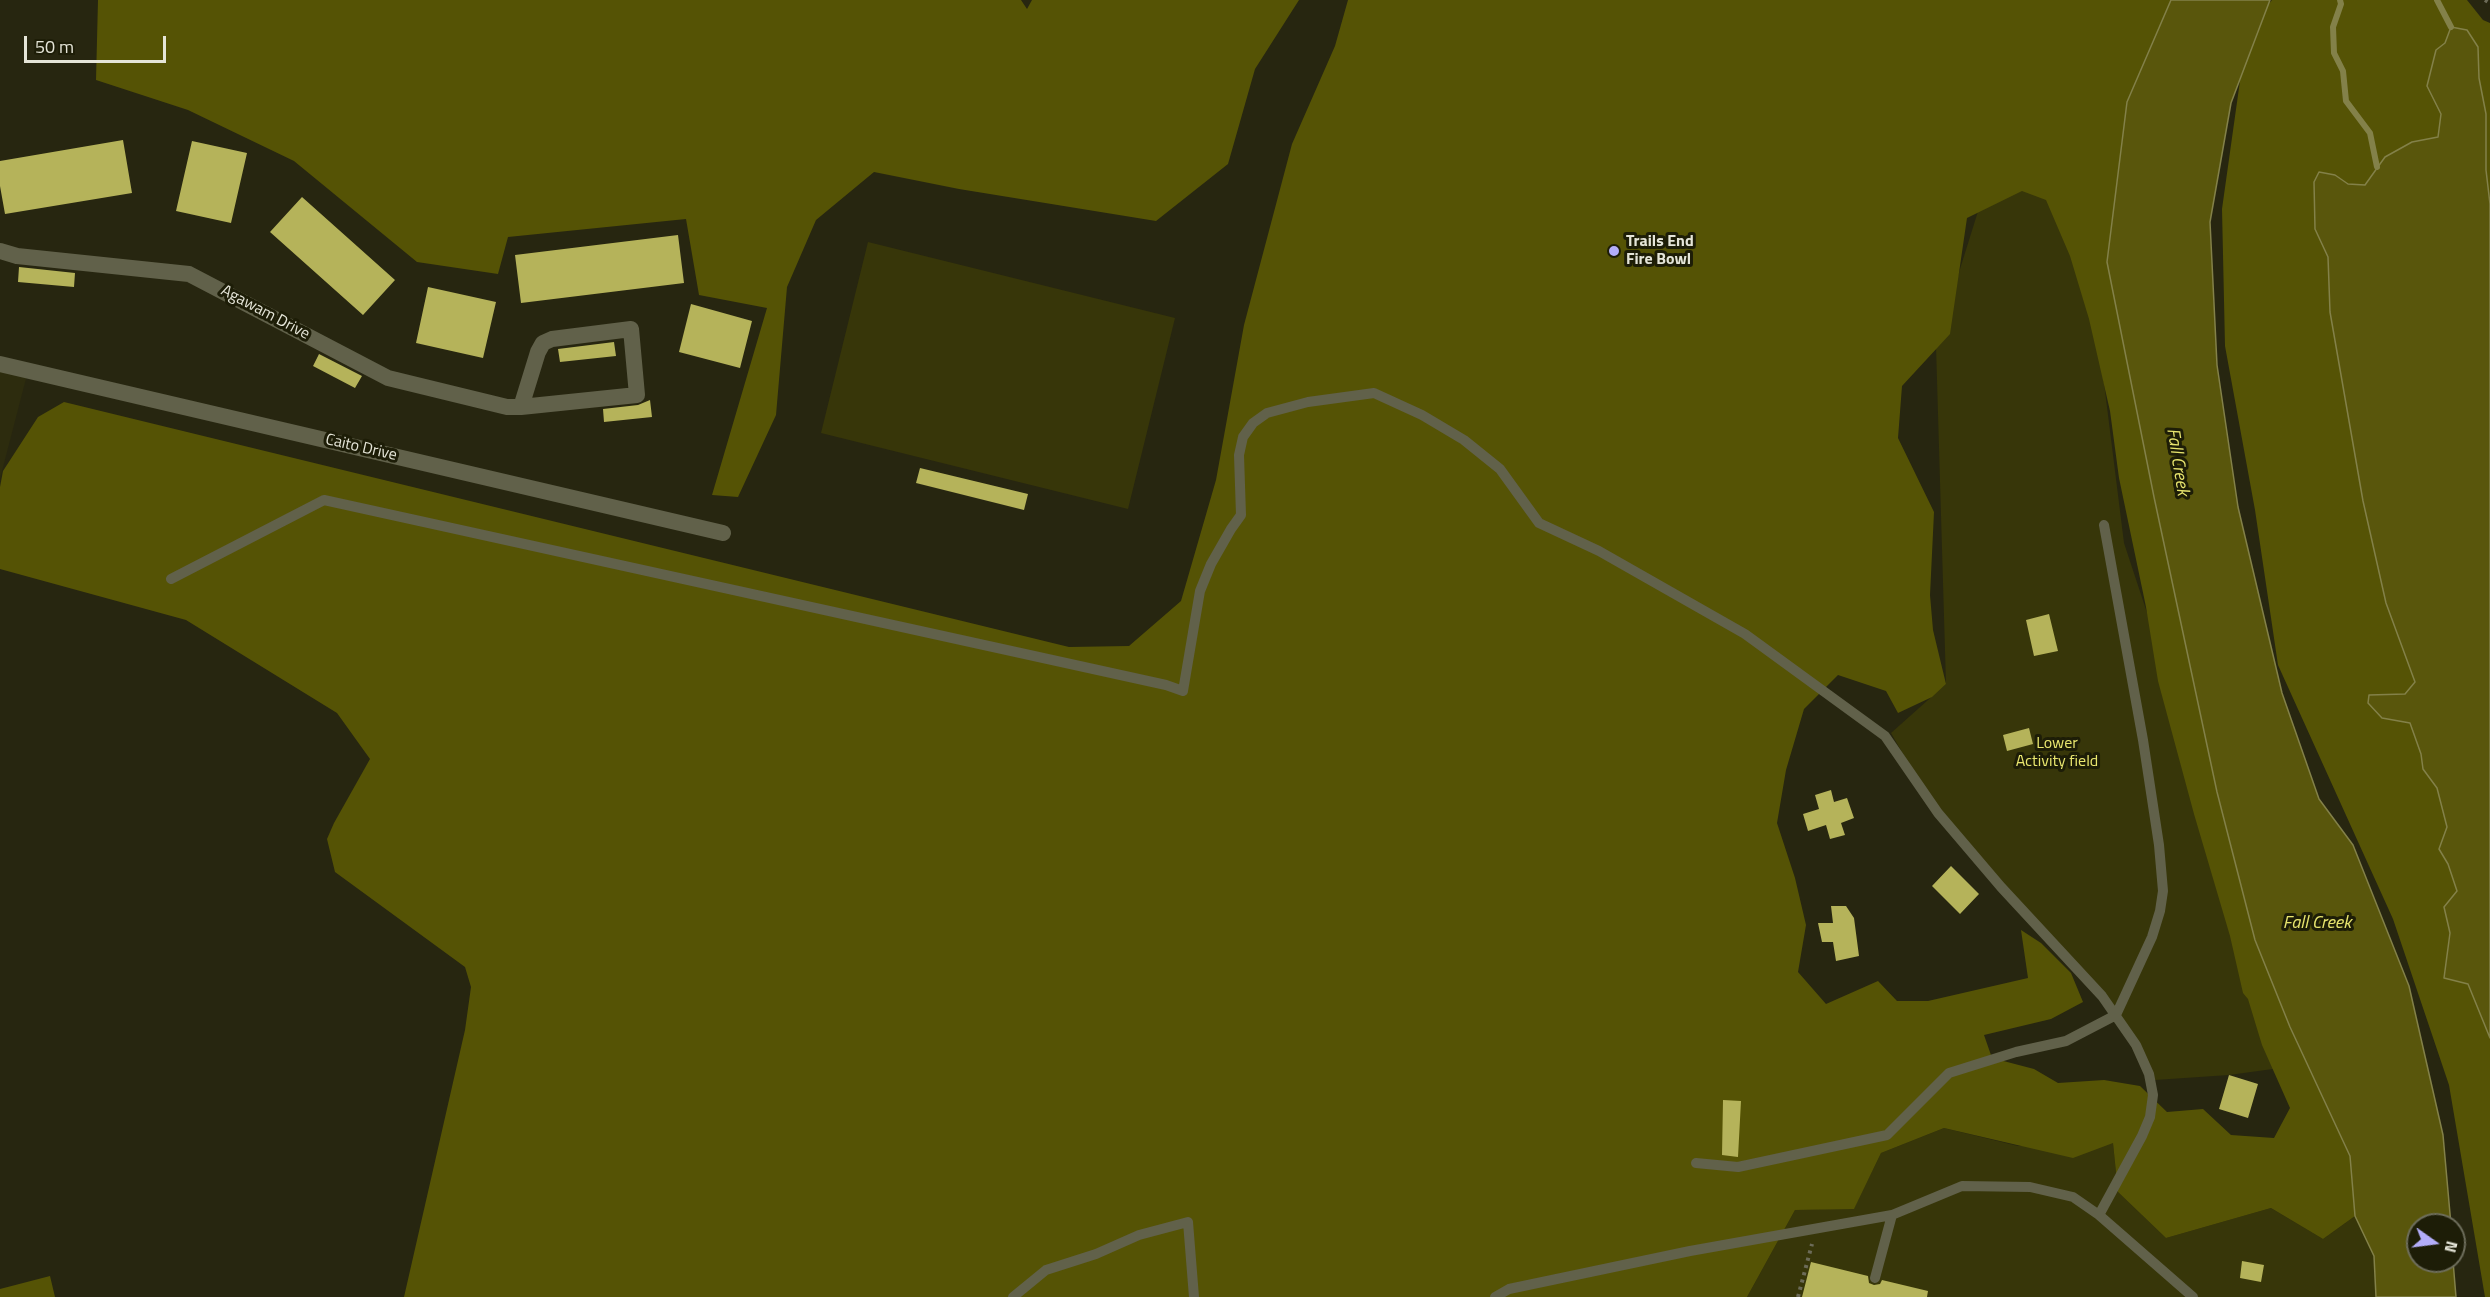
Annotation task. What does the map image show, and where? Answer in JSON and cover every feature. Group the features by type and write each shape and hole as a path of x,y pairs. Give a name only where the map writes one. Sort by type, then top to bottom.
{"street":[{"name":"Agawam Drive","path":"0,251 17,256 189,274 388,378 507,407 521,407 637,395 631,329 552,339 543,343 538,352 521,407"},
{"name":"Caito Drive","path":"0,364 723,533"}],"lane":[{"path":"171,579 324,500 1143,680 1183,691 1200,591 1211,564 1241,515 1239,454 1243,437 1253,423 1267,414 1308,402 1374,393 1422,415 1485,455 1500,469 1539,524 1599,551 1745,634 1886,736 1938,813 2001,887 2102,996 2136,1045 2149,1074 2153,1095 2150,1117 2099,1215"},
{"path":"1696,1163 1738,1167 1887,1134 1948,1072 2066,1041 2116,1015 2152,937 2163,891 2160,850 2143,740 2104,525"},
{"path":"1495,1297 1509,1289 1690,1251 1892,1215 1962,1186 1994,1185 2030,1187 2073,1197 2099,1215 2193,1297"},
{"path":"1875,1278 1892,1215"},
{"path":"1013,1297 1046,1270 1096,1254 1139,1235 1188,1222 1194,1297"}],"path":[{"path":"2485,0 2490,3"},
{"path":"1798,1297 1816,1228"}],"shaded area":[{"path":"98,0 1021,0 1027,9 1032,0 1299,0 1255,69 1228,164 1156,221 959,189 874,172 816,220 787,287 776,415 738,497 712,495 767,308 699,295 686,219 508,237 498,274 417,262 294,161 188,110 96,80"},
{"path":"1348,0 2171,0 2127,102 2154,497 2217,792 2255,940 2290,1027 2350,1156 2355,1216 2323,1239 2271,1208 2166,1238 2118,1192 2113,1143 2073,1158 1944,1128 1881,1153 1854,1209 1795,1210 1747,1297 404,1297 465,1030 471,987 465,967 335,872 327,839 370,759 337,713 186,620 0,569 0,487 3,471 38,417 64,402 1069,647 1129,646 1181,601 1216,480 1244,325 1292,144 1335,46","holes":["2022,191 2046,200 2070,256 2089,319 2110,411 2119,478 2146,607 2158,681 2230,936 2243,993 2248,999 2262,1045 2290,1108 2274,1138 2231,1135 2203,1109 2167,1112 2140,1086 2104,1080 2058,1083 2034,1069 1992,1058 1984,1035 2051,1019 2083,1002 2071,973 2041,943 2021,930 2028,978 1928,1001 1897,1001 1878,981 1826,1004 1798,972 1806,925 1795,878 1777,823 1786,770 1804,709 1838,675 1886,691 1898,713 1932,697 1946,684 1933,630 1930,595 1934,512 1898,438 1902,386 1950,334 1967,218"]},
{"path":"2272,0 2467,0 2483,20 2490,23 2490,1297 2485,1297 2449,1085 2393,919 2278,665 2255,510 2225,346 2222,209 2247,31"},
{"path":"0,364 28,371 0,479"},
{"path":"50,1276 55,1297 0,1297 0,1289"}],"green space":[{"name":"Lower Activity field","path":"1999,144 2075,151 2124,543 2218,828 2302,1065 2229,1075 2155,1080 2113,1011 1936,811 1891,733 1946,684 1936,346"},
{"path":"868,242 1175,318 1128,509 821,433"},
{"path":"1944,1128 2018,1146 2113,1143 2118,1192 2166,1238 2271,1208 2323,1239 2355,1216 2374,1256 2376,1297 1747,1297 1795,1210 1854,1208 1881,1153"}],"water":[{"name":"Fall Creek","path":"2171,0 2270,0 2231,103 2210,222 2217,365 2238,507 2282,693 2319,799 2353,845 2409,986 2443,1135 2450,1213 2406,1213 2406,1273 2454,1273 2456,1297 2376,1297 2374,1256 2355,1216 2350,1156 2290,1027 2255,940 2217,792 2107,262 2127,102"},
{"path":"2451,27 2467,30 2478,47 2479,78 2486,114 2486,170 2490,204 2490,1038 2468,984 2444,978 2450,933 2444,907 2457,891 2448,864 2439,849 2447,827 2437,788 2423,769 2421,754 2410,723 2382,718 2368,703 2369,695 2405,694 2415,682 2386,603 2363,501 2330,312 2328,257 2315,229 2314,182 2319,172 2335,175 2348,184 2365,185 2385,157 2412,142 2438,137 2441,114 2427,86 2436,50 2445,43"}],"building":[{"path":"123,140 132,193 5,214 0,186 0,161"},
{"path":"192,141 247,153 231,223 176,211"},
{"path":"302,197 395,280 363,315 270,232"},
{"path":"678,235 684,283 521,303 515,255"},
{"path":"19,267 75,273 74,287 18,282"},
{"path":"428,287 496,302 483,358 416,343"},
{"path":"691,304 752,321 740,368 679,352"},
{"path":"614,342 616,356 560,362 558,349"},
{"path":"319,354 362,376 355,388 313,366"},
{"path":"650,400 652,417 604,422 603,409 638,405"},
{"path":"920,468 1028,494 1024,510 916,483"},
{"path":"2049,614 2058,651 2034,656 2026,620"},
{"path":"2029,728 2033,744 2007,751 2003,735"},
{"path":"1831,790 1834,802 1847,798 1854,818 1841,823 1845,835 1830,839 1826,825 1808,831 1803,814 1819,809 1815,795"},
{"path":"1951,866 1979,894 1960,914 1932,886"},
{"path":"1831,906 1846,906 1854,918 1859,956 1836,961 1833,942 1822,942 1818,923 1833,923"},
{"path":"2229,1075 2258,1084 2248,1118 2219,1109"},
{"path":"1723,1100 1741,1101 1738,1157 1722,1155"},
{"path":"2242,1261 2264,1265 2261,1282 2240,1278"},
{"path":"1811,1262 1868,1276 1869,1283 1874,1285 1880,1284 1882,1280 1928,1291 1927,1297 1802,1297"}],"waterway":[{"path":"2340,0 2341,4 2333,27 2334,53 2343,71 2346,101 2370,133 2377,167"},
{"path":"2437,0 2451,27"}],"place":[{"name":"Trails End Fire Bowl","path":"1614,251"}]}
